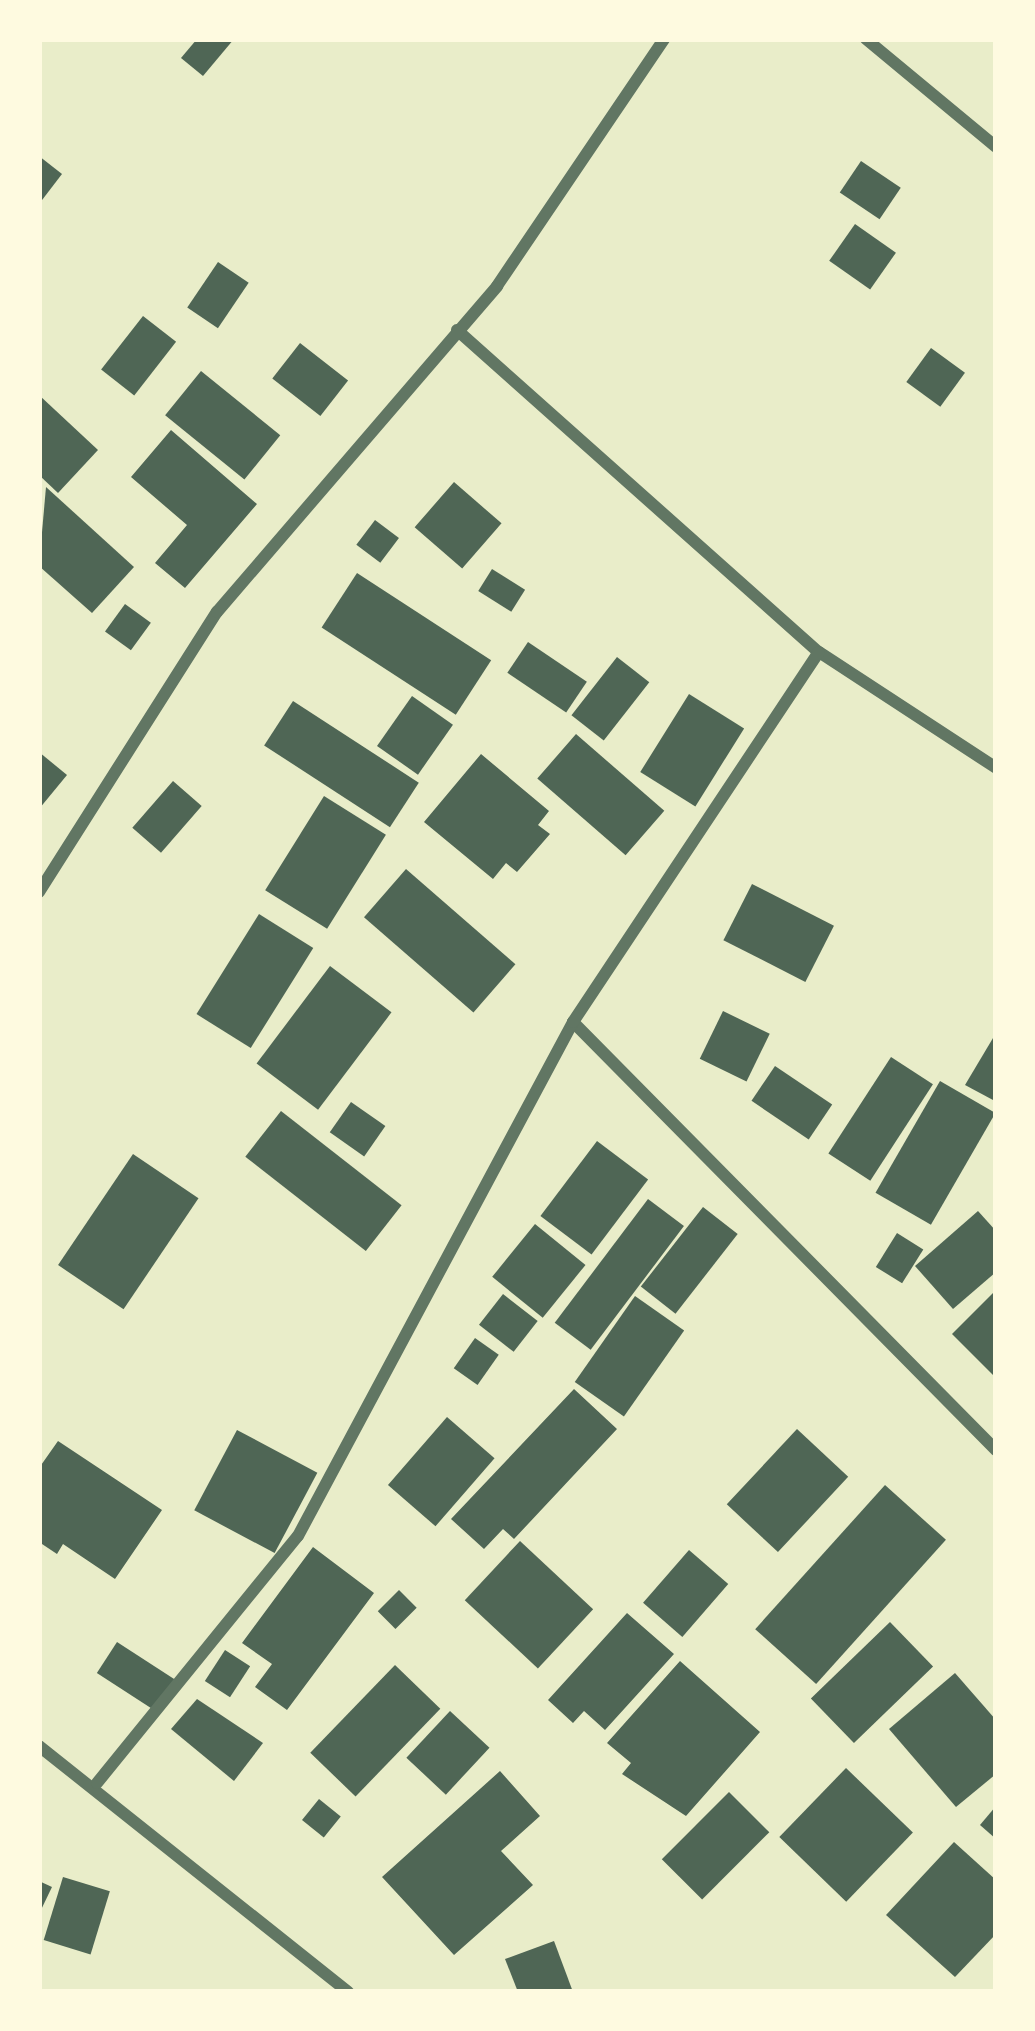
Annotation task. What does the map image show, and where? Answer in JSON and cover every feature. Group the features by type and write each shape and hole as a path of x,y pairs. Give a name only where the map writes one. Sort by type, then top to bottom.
{"street":[{"path":"39,892 217,612 457,329 664,39"},
{"path":"866,39 996,147"},
{"path":"457,329 819,652 996,768"},
{"path":"97,1783 298,1536 573,1022 819,652"},
{"path":"573,1022 996,1450"},
{"path":"39,1746 97,1783 348,1992"}],"building":[{"path":"197,39 234,39 203,76 181,58"},
{"path":"39,156 62,174 39,204"},
{"path":"861,161 901,188 880,219 840,193"},
{"path":"855,224 896,253 870,290 829,261"},
{"path":"218,262 249,283 218,328 187,308"},
{"path":"143,316 176,342 134,395 101,370"},
{"path":"300,343 348,381 320,416 272,378"},
{"path":"931,348 965,373 940,407 906,382"},
{"path":"201,371 280,435 244,479 165,415"},
{"path":"39,395 98,450 58,493 39,475"},
{"path":"171,430 257,504 185,588 155,563 187,525 131,477"},
{"path":"454,482 502,523 462,569 415,527"},
{"path":"46,487 134,567 92,613 39,566"},
{"path":"375,520 399,538 380,563 356,545"},
{"path":"492,569 525,590 511,612 478,591"},
{"path":"357,573 491,660 456,715 322,628"},
{"path":"125,604 151,623 131,650 105,632"},
{"path":"528,642 587,682 566,712 507,673"},
{"path":"617,657 649,682 604,741 571,715"},
{"path":"689,694 744,728 695,806 640,772"},
{"path":"412,696 453,725 418,775 377,746"},
{"path":"293,701 419,783 390,827 264,745"},
{"path":"576,734 664,811 626,855 537,779"},
{"path":"39,752 67,775 39,809"},
{"path":"481,754 549,811 538,825 550,834 517,872 506,863 493,879 424,822"},
{"path":"173,781 202,806 161,853 132,828"},
{"path":"324,796 386,835 327,929 265,890"},
{"path":"406,869 515,964 473,1012 364,917"},
{"path":"752,884 834,926 805,982 723,940"},
{"path":"259,914 313,948 251,1048 196,1014"},
{"path":"330,966 391,1012 318,1110 257,1063"},
{"path":"723,1011 770,1034 747,1081 700,1059"},
{"path":"996,1033 996,1094 993,1100 965,1085"},
{"path":"891,1057 933,1084 870,1181 828,1153"},
{"path":"775,1066 832,1105 809,1139 752,1101"},
{"path":"940,1081 995,1113 931,1225 876,1193"},
{"path":"351,1102 385,1126 364,1156 330,1132"},
{"path":"281,1111 402,1205 366,1251 245,1157"},
{"path":"597,1141 648,1180 592,1255 540,1216"},
{"path":"133,1154 198,1198 124,1309 58,1265"},
{"path":"648,1199 684,1226 591,1350 555,1323"},
{"path":"703,1207 738,1234 675,1314 641,1287"},
{"path":"978,1211 996,1231 996,1272 953,1309 915,1266"},
{"path":"535,1224 586,1265 543,1318 492,1277"},
{"path":"897,1233 923,1249 902,1283 876,1267"},
{"path":"996,1290 996,1378 952,1334"},
{"path":"503,1294 538,1321 514,1352 479,1325"},
{"path":"635,1296 684,1330 624,1416 575,1382"},
{"path":"475,1338 499,1355 478,1385 454,1368"},
{"path":"574,1389 617,1429 514,1539 503,1529 484,1549 451,1519"},
{"path":"447,1417 495,1458 436,1526 388,1485"},
{"path":"797,1429 848,1477 778,1552 727,1504"},
{"path":"237,1430 317,1473 275,1553 194,1510"},
{"path":"58,1441 162,1510 115,1579 63,1544 57,1554 39,1542 39,1468"},
{"path":"885,1485 946,1540 816,1684 755,1629"},
{"path":"520,1541 593,1609 538,1668 465,1600"},
{"path":"313,1547 374,1593 287,1710 255,1687 272,1664 242,1643"},
{"path":"689,1550 728,1584 682,1637 643,1603"},
{"path":"399,1590 417,1608 395,1629 378,1611"},
{"path":"627,1613 674,1654 605,1730 584,1711 573,1723 548,1700"},
{"path":"890,1622 933,1667 854,1743 811,1698"},
{"path":"117,1642 175,1680 155,1711 97,1673"},
{"path":"225,1650 250,1666 230,1697 205,1681"},
{"path":"680,1661 760,1732 686,1816 622,1774 631,1763 607,1743"},
{"path":"395,1665 440,1709 356,1797 310,1753"},
{"path":"955,1673 996,1720 996,1774 956,1807 889,1729"},
{"path":"197,1699 263,1743 234,1781 171,1729"},
{"path":"450,1711 489,1748 446,1795 406,1758"},
{"path":"846,1768 913,1833 846,1902 779,1837"},
{"path":"500,1771 540,1816 501,1851 533,1885 454,1955 382,1877"},
{"path":"729,1792 769,1832 702,1899 662,1859"},
{"path":"319,1799 341,1817 324,1838 302,1820"},
{"path":"996,1806 996,1839 980,1825"},
{"path":"954,1842 996,1880 996,1934 955,1977 886,1915"},
{"path":"63,1877 110,1891 91,1954 44,1940"},
{"path":"39,1881 52,1887 39,1914"},
{"path":"554,1941 573,1992 518,1992 505,1959"}]}
